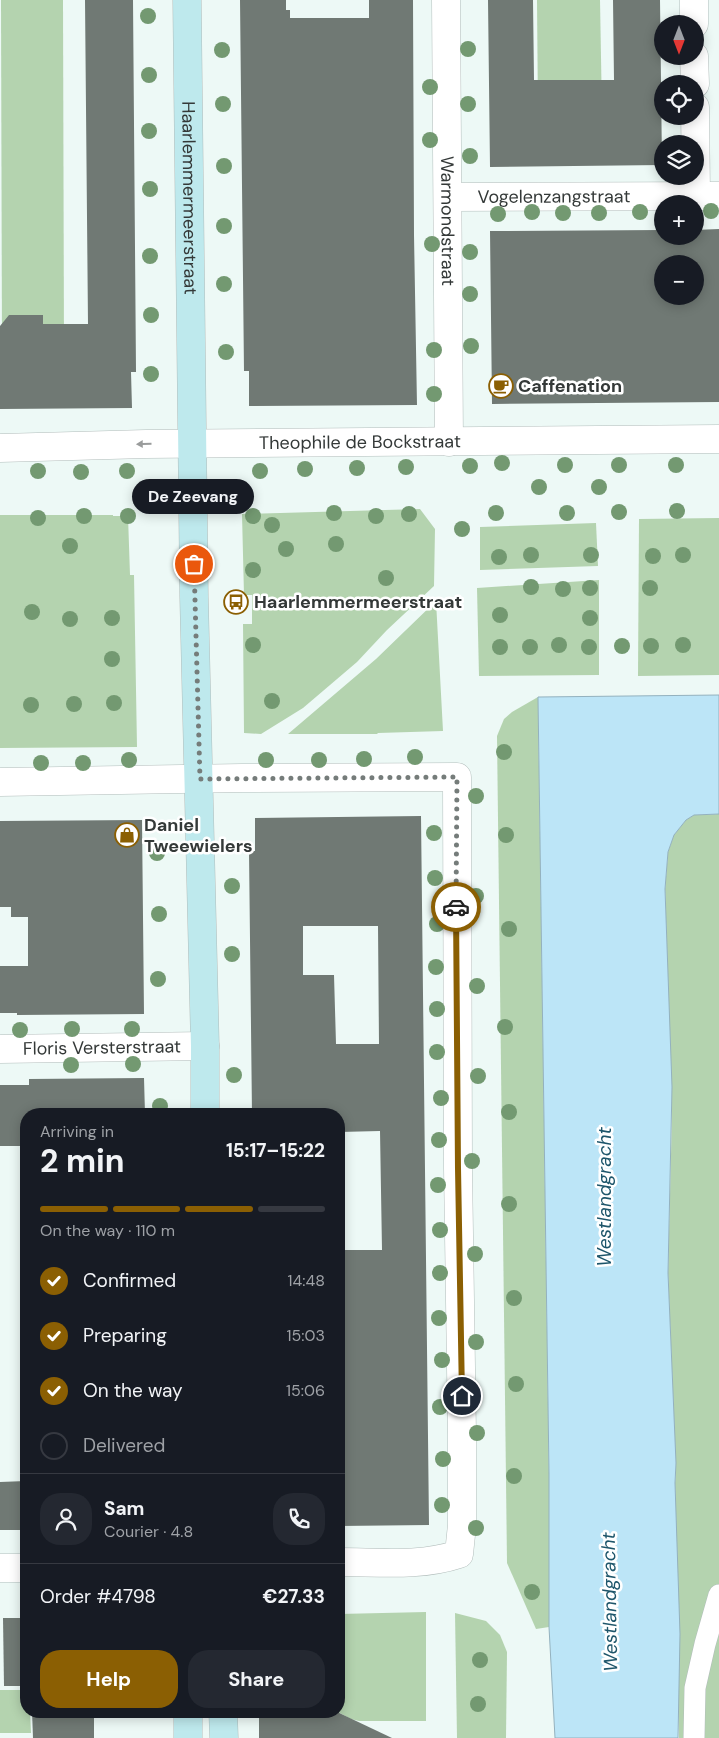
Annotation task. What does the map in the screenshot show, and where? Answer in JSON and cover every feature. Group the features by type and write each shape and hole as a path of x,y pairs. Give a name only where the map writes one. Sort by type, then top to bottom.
{"main road":[{"name":"Haarlemmermeerstraat","path":"187,0 194,597 200,779 205,1108"},
{"path":"188,1718 188,1738"},
{"path":"223,1718 224,1738"}],"street":[{"name":"Warmondstraat","path":"446,0 449,442"},
{"path":"694,0 694,15"},
{"path":"698,125 708,196"},
{"name":"Vogelenzangstraat","path":"448,197 708,196"},
{"name":"Theophile de Bockstraat","path":"0,448 146,444 719,439"},
{"path":"0,782 457,777 458,1168 462,1434 462,1525 459,1554 440,1560 418,1562 345,1562"},
{"name":"Floris Versterstraat","path":"0,1049 205,1046"},
{"path":"0,1568 20,1568"},
{"path":"694,1738 695,1688 719,1595"}],"green space":[{"path":"1,0 63,0 64,353 2,353"},
{"path":"537,0 600,0 602,114 538,115"},
{"path":"420,509 435,529 434,586 387,630 357,662 303,708 261,734 244,733 243,624 252,624 252,595 244,595 242,514"},
{"path":"0,515 128,516 130,575 134,575 137,747 0,748"},
{"path":"719,518 719,675 638,676 639,519"},
{"path":"596,523 598,566 480,570 480,527"},
{"path":"599,580 599,675 479,676 477,588"},
{"path":"436,601 443,731 377,734 288,734 376,659"},
{"path":"538,697 549,1474 549,1627 536,1629 507,1563 497,736 504,719 512,712"},
{"path":"719,814 719,1738 679,1738 676,1470 668,1273 672,1115 665,889 668,852 674,835 686,820 694,815"},
{"path":"426,1612 426,1721 359,1721 345,1716 345,1614"},
{"path":"455,1613 486,1621 500,1635 507,1652 506,1738 457,1738"},
{"path":"0,1690 20,1690 20,1718 30,1718 31,1733 0,1733"}],"water":[{"name":"Westlandgracht","path":"719,695 719,814 694,815 686,820 674,835 668,852 665,889 672,1087 668,1273 676,1463 680,1634 678,1738 555,1738 549,1627 549,1474 538,697"}],"building":[{"path":"85,0 133,0 136,372 131,372 132,408 0,409 0,326 9,315 43,315 43,324 88,324"},
{"path":"240,0 286,0 286,10 290,10 290,18 369,18 369,0 413,0 417,405 249,406 249,371 244,371"},
{"path":"488,0 533,0 534,80 614,80 613,0 660,0 660,15 654,15 654,65 661,65 661,75 654,75 654,125 662,125 662,135 654,135 654,165 490,167"},
{"path":"719,229 719,402 492,404 490,231 654,230 654,245 704,245 704,230"},
{"path":"421,816 429,1525 345,1526 345,1250 382,1250 380,1131 345,1132 345,1108 252,1108 249,851 255,851 255,818","holes":["303,926 378,926 379,1044 336,1044 334,975 303,975"]},
{"path":"142,820 144,1014 17,1015 17,1013 0,1013 0,966 28,966 28,917 11,917 11,907 0,907 0,821"},
{"path":"144,1078 145,1108 20,1108 20,1146 0,1146 0,1085 29,1085 29,1079"},
{"path":"20,1481 20,1530 0,1530 0,1482"},
{"path":"3,1618 20,1618 20,1686 4,1686"},
{"path":"345,1716 392,1738 259,1738 259,1718 345,1718"},
{"path":"32,1718 94,1718 94,1738 33,1738"}],"way so far":[{"path":"194,564 200,779 457,777 456,907"}],"place":[{"name":"Caffenation","path":"501,386"},
{"name":"De Zeevang","path":"194,564"},
{"name":"Haarlemmermeerstraat","path":"236,602"},
{"name":"Daniel Tweewielers","path":"127,835"}],"route":[{"path":"456,907 462,1396"}]}
